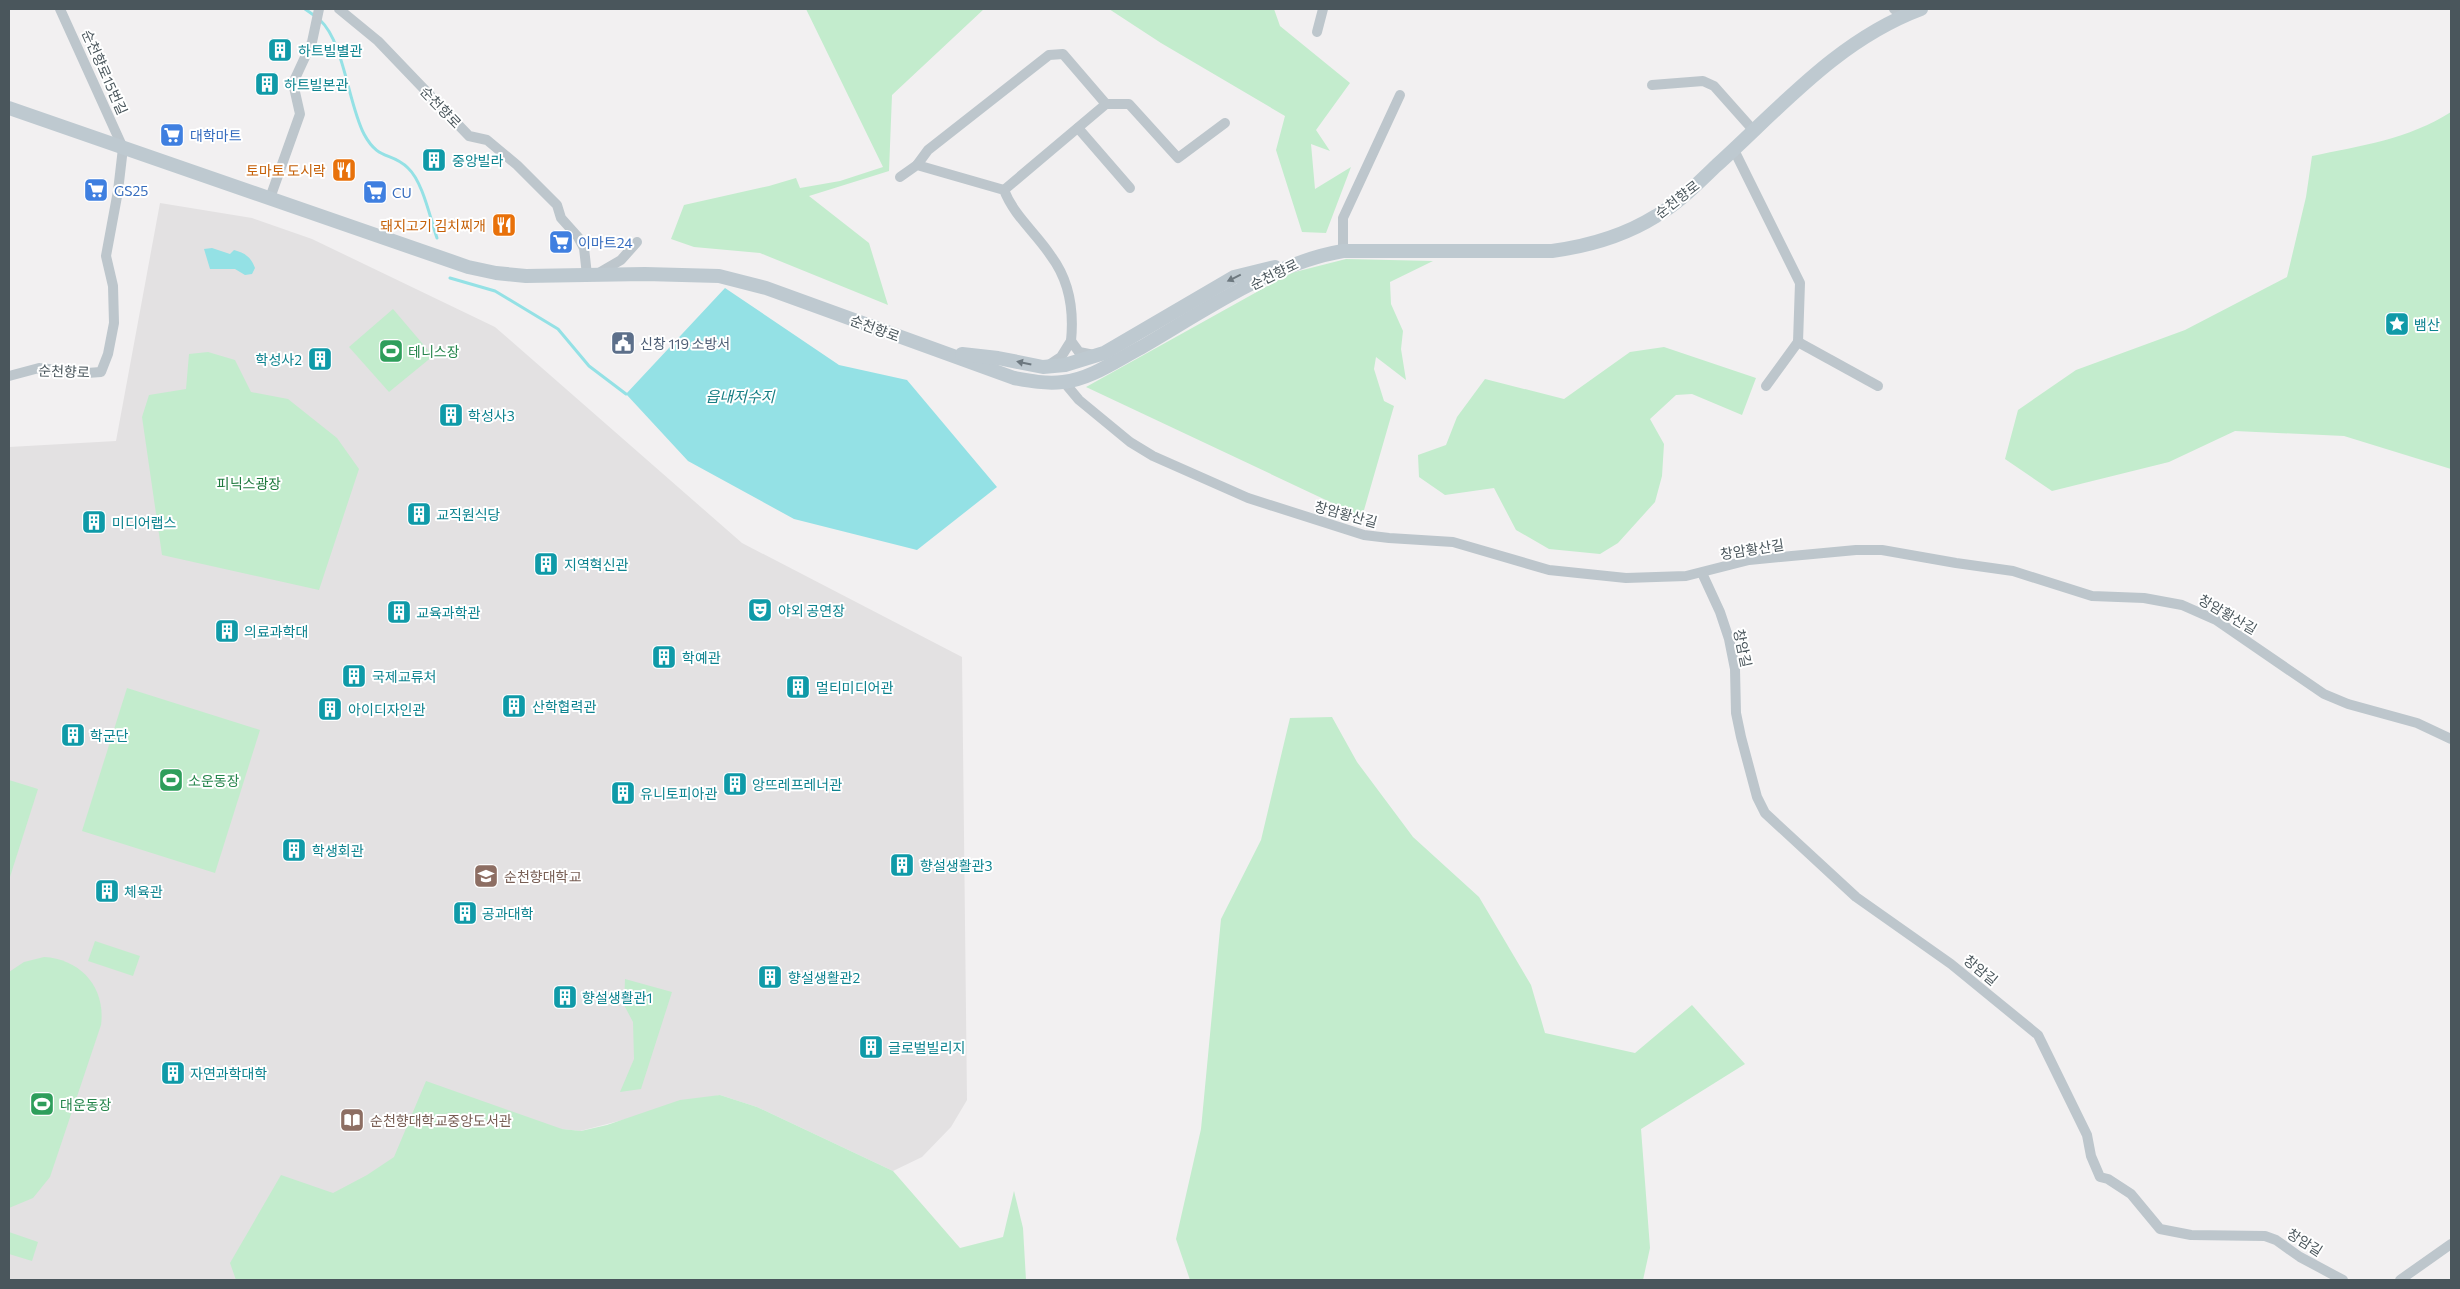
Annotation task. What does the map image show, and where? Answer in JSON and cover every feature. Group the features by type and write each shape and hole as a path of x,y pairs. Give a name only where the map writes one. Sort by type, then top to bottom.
{"main road":[{"name":"순천향로","path":"9,108 468,267 496,273 526,276 696,274 719,276 766,288 1014,378 1032,382 1064,382 1100,370 1275,272 1298,262 1343,251 1525,252 1581,247 1625,232 1657,216 1679,200 1833,58 1898,12 1921,9"},
{"path":"938,351 998,358 1043,367 1086,360 1104,353 1234,277 1298,262"}],"street":[{"name":"순천향로15번길","path":"60,9 124,148"},
{"path":"270,198 300,114 294,83 312,42 319,9"},
{"name":"순천향로","path":"339,9 378,41 469,136 486,140 517,164 557,205 561,218 578,237 584,248 591,275"},
{"path":"1317,32 1323,9"},
{"path":"900,177 917,165 928,150 1049,54 1056,52 1068,57 1106,104"},
{"path":"1652,85 1703,81 1714,86 1754,131"},
{"path":"1343,251 1343,218 1400,95"},
{"path":"1004,190 1106,104 1128,104 1178,158 1225,123"},
{"path":"1078,128 1130,188"},
{"name":"순천향로","path":"9,376 39,368 87,373 101,372 108,354 114,323 113,286 106,256 124,148"},
{"path":"1734,150 1800,283 1798,342 1766,386"},
{"path":"917,165 1004,190"},
{"path":"1004,190 1012,208 1056,263 1070,297 1072,323 1070,341 1061,357 1043,367"},
{"path":"591,275 621,260 637,242"},
{"path":"1070,341 1079,352 1086,355 1104,353"},
{"path":"1798,342 1878,386"},
{"name":"창암황산길","path":"1064,382 1079,400 1130,442 1153,456 1248,498 1342,529 1389,538 1466,544 1530,565 1568,573 1640,578 1702,573 1749,560 1856,550 1882,550 1956,564 2013,571 2092,596 2144,598 2182,605 2216,620 2324,694 2348,704 2417,724 2451,739"},
{"name":"창암길","path":"1702,573 1720,612 1729,639 1735,668 1736,713 1741,736 1757,797 1770,820 1800,843 1856,897 1951,964 2038,1035 2087,1134 2100,1177 2108,1179 2138,1200 2160,1229 2191,1235 2265,1236 2276,1240 2300,1257 2343,1280"},
{"path":"2400,1280 2451,1244"}],"shaded area":[{"name":"순천향대학교","path":"160,203 252,218 312,239 495,327 742,543 962,657 967,1100 951,1127 922,1157 893,1171 757,1107 720,1095 580,1131 562,1129 428,1280 9,1280 9,447 116,441"}],"green space":[{"path":"806,9 984,9 892,95 889,171 809,196 869,243 888,305 760,253 694,247 671,239 684,205 796,178 800,188 840,181 883,167"},
{"path":"1109,9 1274,9 1280,26 1350,83 1316,130 1330,151 1311,144 1315,189 1351,167 1326,233 1302,232 1276,150 1285,116 1161,43"},
{"path":"2451,112 2451,469 2344,436 2235,431 2169,462 2052,491 2005,459 2018,410 2076,370 2185,330 2287,277 2306,197 2312,156 2366,145 2401,135 2418,129"},
{"path":"1346,259 1433,261 1390,282 1391,304 1403,331 1401,349 1406,380 1376,357 1374,369 1384,401 1394,406 1362,517 1086,387 1291,273"},
{"name":"테니스장","path":"393,309 433,356 389,392 349,347"},
{"path":"1664,347 1756,378 1742,415 1692,394 1676,395 1650,419 1664,444 1662,476 1655,502 1618,543 1600,554 1549,549 1516,530 1494,488 1445,495 1419,477 1418,455 1446,445 1457,417 1485,379 1564,399 1630,352"},
{"name":"피닉스광장","path":"208,352 235,360 251,392 288,399 337,438 359,469 319,590 162,555 142,417 149,395 186,389 189,354"},
{"name":"소운동장","path":"127,688 260,730 215,873 82,831"},
{"path":"1332,717 1357,762 1413,837 1479,897 1531,985 1545,1033 1635,1053 1692,1005 1745,1064 1641,1129 1650,1248 1643,1280 1190,1280 1176,1239 1201,1129 1221,919 1261,840 1290,718"},
{"path":"9,780 38,789 9,880"},
{"path":"95,941 140,956 133,976 88,961"},
{"name":"대운동장","path":"44,957 69,963 88,978 95,988 99,999 102,1012 101,1025 50,1177 33,1198 9,1208 9,972 24,962"},
{"path":"625,979 672,992 641,1089 620,1092 634,1059 633,1022 624,1005"},
{"path":"426,1081 562,1129 581,1131 607,1125 680,1100 720,1095 757,1107 893,1171 960,1248 1003,1237 1014,1191 1023,1228 1026,1280 236,1280 230,1263 281,1175 333,1193 367,1175 394,1157"},
{"path":"9,1232 38,1242 32,1261 9,1254"}],"water":[{"path":"212,248 230,254 234,250 244,254 252,261 255,268 252,274 245,275 235,269 210,269 204,249"},
{"name":"읍내저수지","path":"725,288 839,365 907,380 997,487 917,550 794,519 688,461 626,394"}],"waterway":[{"path":"305,9 315,16"},
{"path":"320,20 335,43 358,121 364,134 375,149 396,159 413,174 426,201 437,238"},
{"path":"450,278 495,291 558,329 589,366 626,394"}],"place":[{"name":"하트빌별관","path":"280,50"},
{"name":"하트빌본관","path":"267,84"},
{"name":"대학마트","path":"172,135"},
{"name":"중앙빌라","path":"434,160"},
{"name":"토마토 도시락","path":"344,170"},
{"name":"GS25","path":"96,190"},
{"name":"CU","path":"375,192"},
{"name":"돼지고기 김치찌개","path":"504,225"},
{"name":"이마트24","path":"561,242"},
{"name":"뱀산","path":"2397,324"},
{"name":"신창 119 소방서","path":"623,343"},
{"name":"테니스장","path":"391,351"},
{"name":"학성사2","path":"320,359"},
{"name":"학성사3","path":"451,415"},
{"name":"교직원식당","path":"419,514"},
{"name":"미디어랩스","path":"94,522"},
{"name":"지역혁신관","path":"546,564"},
{"name":"야외 공연장","path":"760,610"},
{"name":"교육과학관","path":"399,612"},
{"name":"의료과학대","path":"227,631"},
{"name":"학예관","path":"664,657"},
{"name":"국제교류처","path":"354,676"},
{"name":"멀티미디어관","path":"798,687"},
{"name":"산학협력관","path":"514,706"},
{"name":"아이디자인관","path":"330,709"},
{"name":"학군단","path":"73,735"},
{"name":"소운동장","path":"171,780"},
{"name":"앙뜨레프레너관","path":"735,784"},
{"name":"유니토피아관","path":"623,793"},
{"name":"학생회관","path":"294,850"},
{"name":"향설생활관3","path":"902,865"},
{"name":"순천향대학교","path":"486,876"},
{"name":"체육관","path":"107,891"},
{"name":"공과대학","path":"465,913"},
{"name":"향설생활관2","path":"770,977"},
{"name":"향설생활관1","path":"565,997"},
{"name":"글로벌빌리지","path":"871,1047"},
{"name":"자연과학대학","path":"173,1073"},
{"name":"대운동장","path":"42,1104"},
{"name":"순천향대학교중앙도서관","path":"352,1120"}]}
